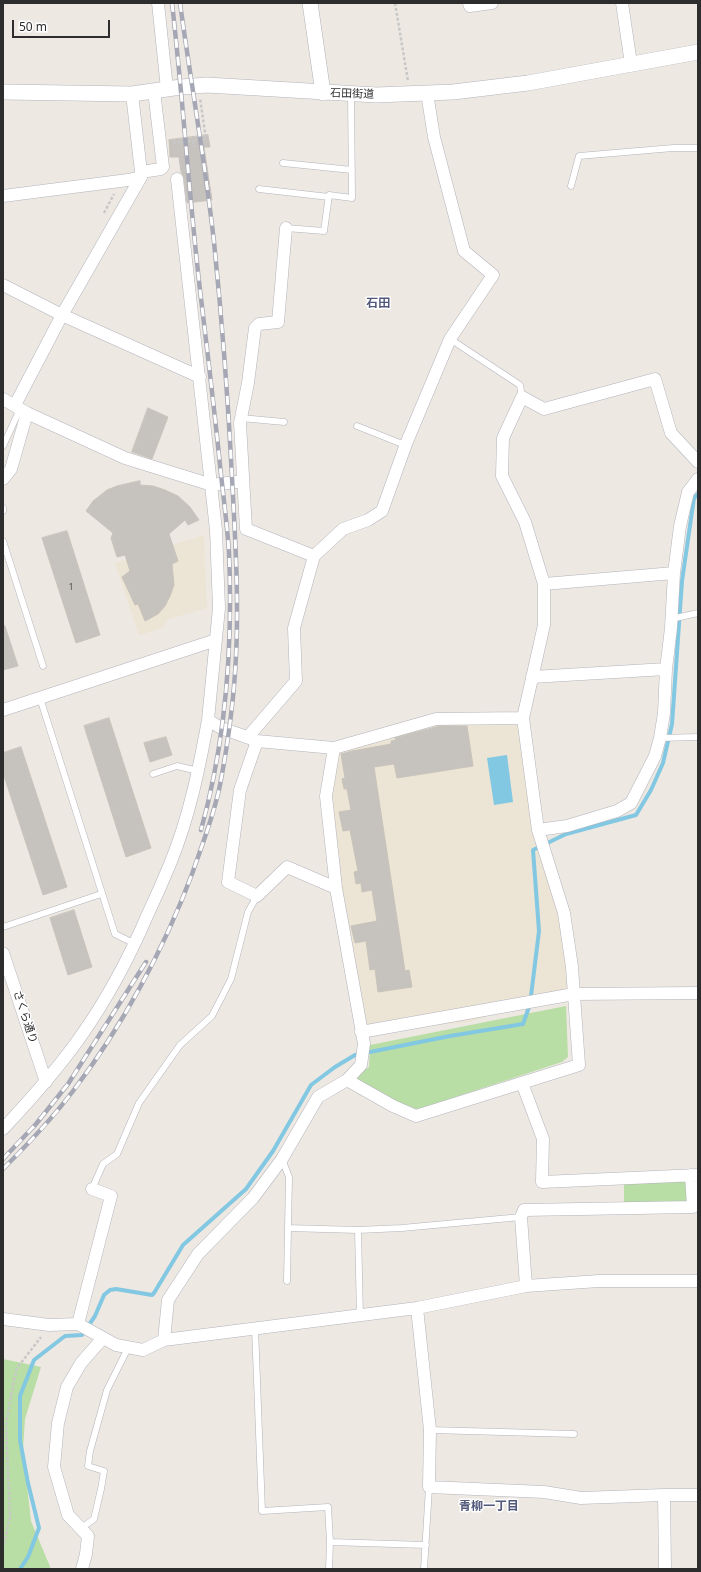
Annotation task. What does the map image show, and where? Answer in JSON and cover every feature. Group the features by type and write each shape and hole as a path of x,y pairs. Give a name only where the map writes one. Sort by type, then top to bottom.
{"street":[{"path":"3,196 114,182 161,170 163,167 158,3"},
{"path":"310,3 323,92"},
{"path":"469,3 470,6 492,3"},
{"path":"622,3 631,64"},
{"name":"石田街道","path":"3,92 132,94 207,85 351,94 427,93 492,88 698,52"},
{"path":"336,888 287,867 257,896 228,882 240,790 253,739 296,681 294,628 314,556 343,528 368,520 382,510 405,445 450,339 493,275 464,251 434,137 427,93"},
{"path":"3,479 11,469 20,409 62,315 141,174 132,94"},
{"path":"3,1129 46,1082 81,1036 102,1005 135,944 171,863 198,771 208,720 219,601 216,530 177,179"},
{"path":"286,228 278,322 259,324 255,328 248,383 241,418 246,529 314,556"},
{"path":"3,285 62,315 200,377"},
{"path":"346,1080 393,1106 416,1116 579,1065 572,967 564,913 539,835 523,718 544,625 544,584 525,522 502,476 503,438 522,397 544,409 655,379 670,433 698,462"},
{"path":"3,399 20,409 125,458 212,485 243,481"},
{"path":"539,835 617,811 631,803 655,756 662,738 666,668 676,618 674,573 680,526 688,492 698,479"},
{"path":"544,584 674,573"},
{"path":"3,710 216,640"},
{"path":"532,677 666,668"},
{"path":"208,720 221,728 253,739 334,748 436,719 523,718"},
{"path":"164,1340 168,1300 198,1254 253,1198 282,1159 318,1097 346,1080 361,1066 364,1044 336,888 326,796 334,748"},
{"name":"さくら通り","path":"3,953 46,1082"},
{"path":"361,1032 574,994 698,993"},
{"path":"522,1084 543,1139 542,1182 695,1175 693,1207 524,1210 521,1217 526,1286"},
{"path":"78,1324 111,1196 92,1189"},
{"path":"3,1319 49,1325 78,1324 116,1345 143,1350 164,1340 417,1308 526,1286 599,1281 698,1280"},
{"path":"417,1308 430,1430 429,1487 544,1492 581,1498 698,1495"},
{"path":"82,1569 86,1554 88,1536 80,1530 68,1515 54,1467 58,1423 67,1387 98,1335"},
{"path":"664,1495 665,1569"}],"lane":[{"path":"259,189 329,197 329,195 352,198 351,94"},
{"path":"571,186 579,156 673,148 698,148"},
{"path":"283,163 352,170"},
{"path":"286,228 324,231 329,197"},
{"path":"450,339 520,385 522,397"},
{"path":"3,446 20,409"},
{"path":"241,418 284,422"},
{"path":"357,426 405,445"},
{"path":"3,541 43,666"},
{"path":"676,618 698,613"},
{"path":"40,698 115,934 135,944"},
{"path":"662,738 698,737"},
{"path":"153,774 177,766 198,771"},
{"path":"3,927 102,894"},
{"path":"92,1189 103,1164 117,1154 139,1103 180,1045 212,1016 231,979 248,912 257,896"},
{"path":"282,1159 289,1177 287,1281"},
{"path":"288,1228 358,1230 402,1228 521,1217"},
{"path":"358,1230 360,1316"},
{"path":"255,1328 262,1510 328,1507 330,1542 329,1569"},
{"path":"80,1530 94,1519 104,1471 88,1466 90,1451 106,1390 128,1348"},
{"path":"430,1430 574,1434"},
{"path":"424,1569 429,1487"},
{"path":"330,1542 426,1545"}],"path":[{"path":"395,3 409,86"},
{"path":"174,143 206,139 201,105"},
{"path":"193,141 194,147"},
{"path":"102,219 116,191"},
{"path":"3,1549 10,1516 6,1425 13,1386 17,1368 49,1325"}],"shaded area":[{"path":"204,535 207,608 168,619 163,628 139,635 115,563"},
{"path":"523,718 538,830 564,913 574,994 521,1005 470,1022 361,1032 326,796 334,748 436,719"}],"green space":[{"path":"566,1006 568,1057 562,1062 414,1110 353,1079 369,1067 370,1045"},
{"path":"688,1181 690,1201 624,1204 624,1183"},
{"path":"3,1359 41,1367 25,1419 23,1449 31,1521 51,1569 3,1569"}],"water":[{"path":"507,755 513,802 494,805 487,758"}],"building":[{"path":"208,135 210,147 204,147 212,200 187,203 184,178 181,172 179,157 170,157 169,140"},
{"path":"148,408 168,417 152,459 132,452"},
{"path":"140,481 140,485 153,486 178,496 190,507 199,520 188,525 185,520 169,534 178,561 172,564 174,585 165,606 158,614 145,621 138,604 135,605 122,577 130,571 125,555 117,557 111,538 113,533 86,511 93,501 107,490 117,486"},
{"path":"67,531 100,635 76,643 42,538"},
{"path":"5,626 18,666 3,670 3,627"},
{"path":"109,718 151,848 126,857 84,726"},
{"path":"440,726 467,726 473,766 397,778 394,764 374,767 405,971 409,970 412,987 378,992 375,969 370,970 366,941 355,943 351,926 377,921 372,890 362,892 361,883 356,884 354,872 358,871 350,830 343,831 339,812 351,810 347,789 344,789 342,779 345,778 341,754 391,744 391,741 396,740 395,738"},
{"path":"166,737 172,755 150,762 144,743"},
{"path":"21,747 67,887 43,895 3,773 3,753"},
{"path":"74,910 92,967 68,975 50,918"}],"waterway":[{"path":"20,1569 28,1557 39,1528 28,1483 20,1440 20,1396 34,1360 65,1336 82,1335 95,1316 104,1295 110,1290 116,1289 152,1295 183,1245 246,1189 273,1151 311,1085 335,1067 355,1055 450,1036 523,1024 530,1004 539,931 533,850 566,834 636,815 651,790 663,763 672,724 682,581 694,498 698,494"}],"railway":[{"path":"172,3 196,254 229,552 230,622 226,692 222,727 210,796 201,830"},
{"path":"3,1169 31,1141 73,1091 125,1014 155,959 181,902 208,830 220,785 228,737 235,672 237,634 237,589 229,418 214,242 180,3"},
{"path":"3,1159 36,1124 68,1084 146,962"}],"district":[{"name":"石田","path":"378,304"},
{"name":"青柳一丁目","path":"489,1507"}]}
